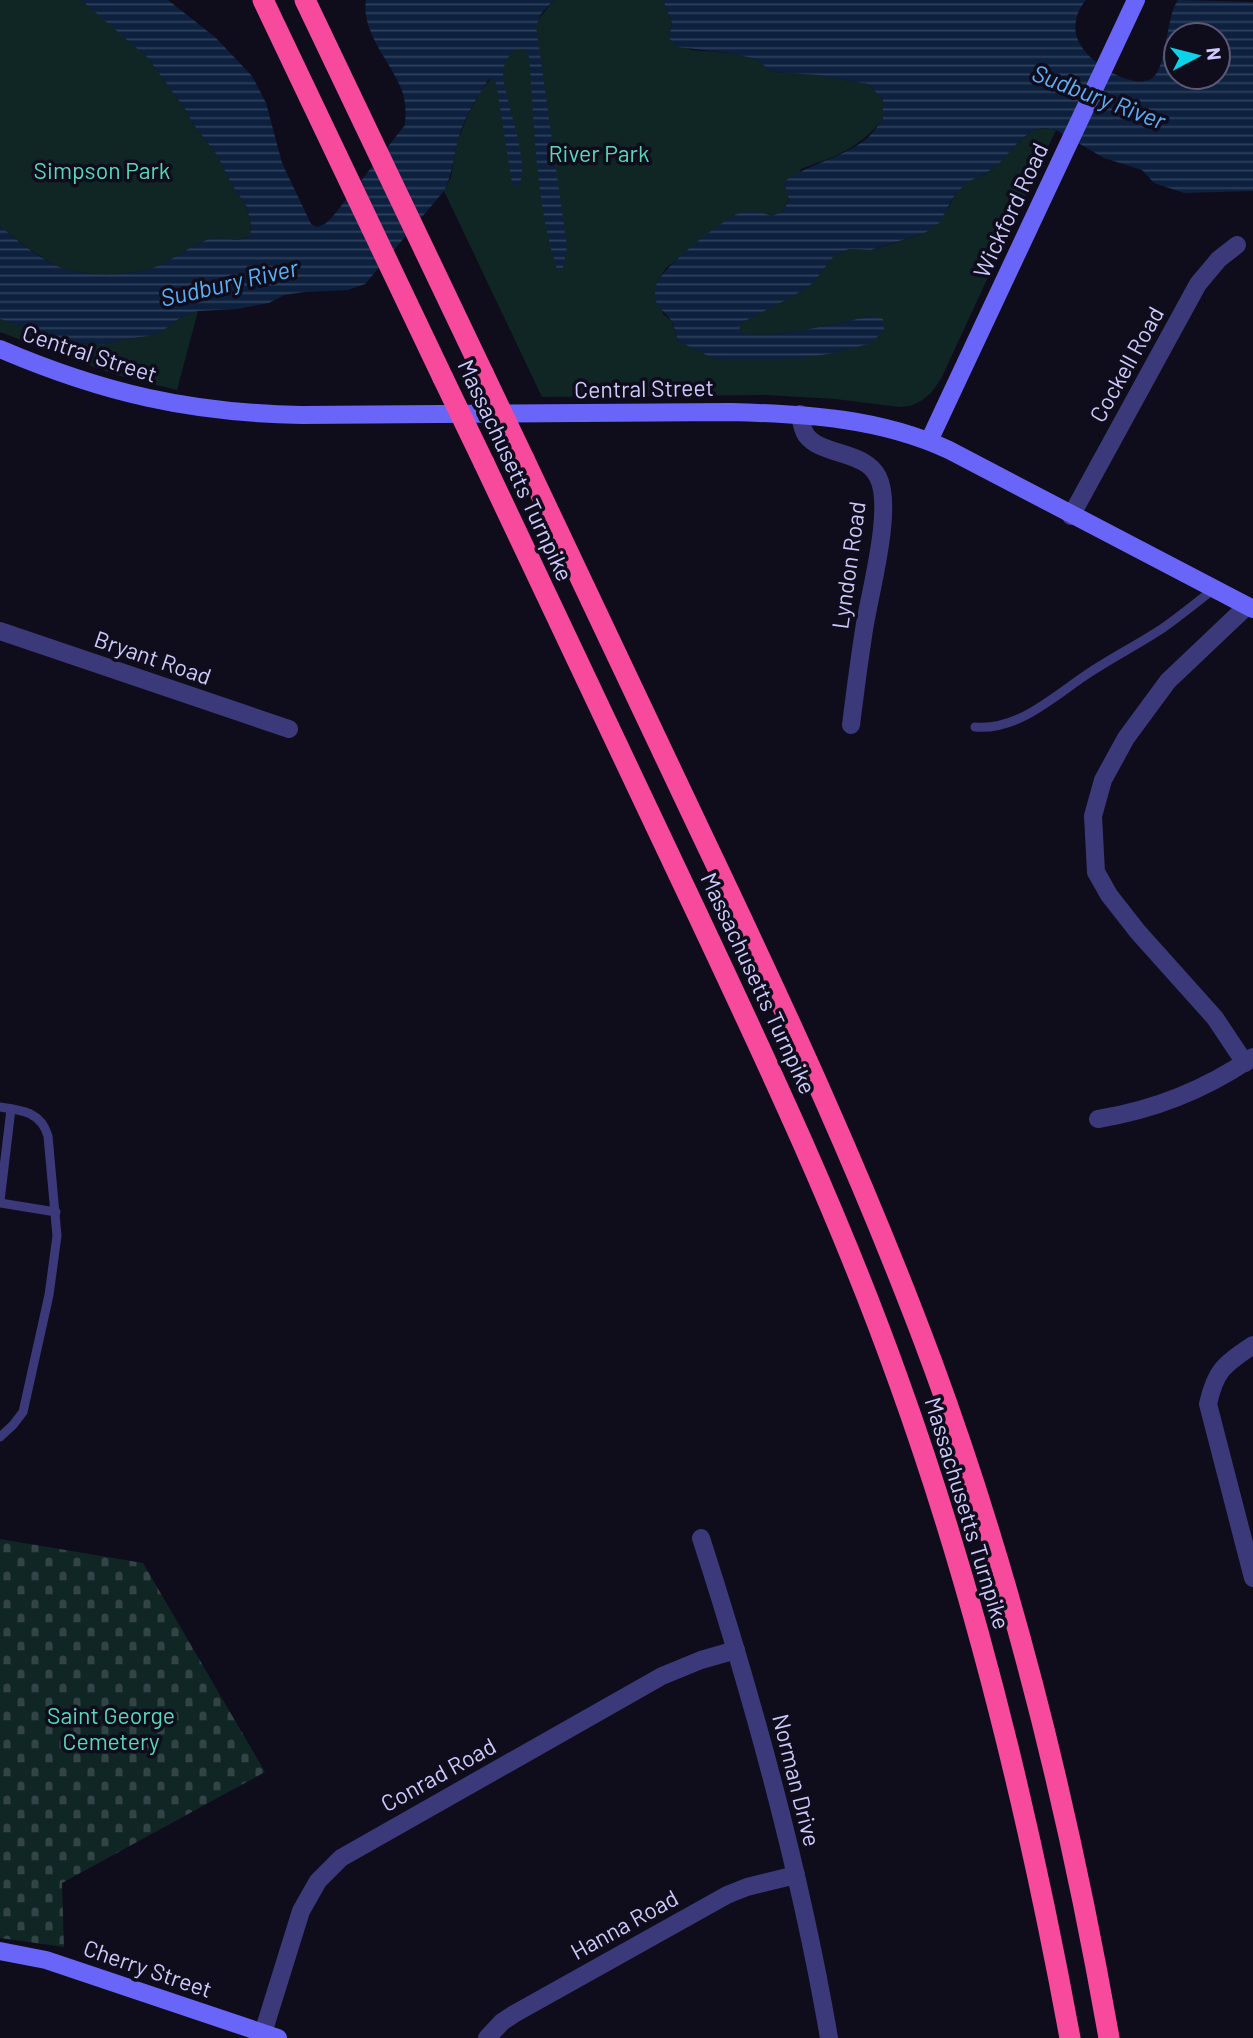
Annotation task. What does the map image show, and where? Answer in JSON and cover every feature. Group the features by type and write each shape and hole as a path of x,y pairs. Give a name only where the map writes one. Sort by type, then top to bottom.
{"highway":[{"name":"Massachusetts Turnpike","path":"263,0 785,1098 833,1210 883,1337 939,1499 991,1677 1021,1797 1070,2038"},
{"name":"Massachusetts Turnpike","path":"305,0 808,1061 891,1254 930,1358 993,1545 1027,1664 1070,1844 1109,2038"}],"main road":[{"name":"Wickford Road","path":"929,441 1136,0"},
{"name":"Central Street","path":"0,349 112,389 174,404 238,412 302,415 732,412 800,414 886,427 929,441 1250,608"},
{"name":"Cherry Street","path":"0,1951 46,1960 270,2035"}],"street":[{"name":"Cockell Road","path":"1071,516 1198,284 1219,259 1237,245"},
{"name":"Lyndon Road","path":"800,414 806,435 814,442 873,469 882,488 879,551 864,630 851,725"},
{"path":"1098,1119 1131,1114 1158,1106 1200,1089 1249,1060 1109,895 1096,872 1093,816 1103,780 1126,738 1168,681 1250,608"},
{"name":"Bryant Road","path":"0,631 289,729"},
{"path":"1253,1345 1225,1365 1213,1382 1208,1404 1253,1578"},
{"name":"Norman Drive","path":"701,1538 766,1754 796,1875 829,2038"},
{"name":"Conrad Road","path":"270,2035 300,1911 308,1895 328,1869 354,1849 662,1676 701,1660 736,1650"},
{"name":"Hanna Road","path":"487,2038 514,2014 708,1905 747,1888 796,1875"}],"lane":[{"path":"975,727 985,728 1030,713 1161,629 1214,589"},
{"path":"0,1107 33,1114 46,1128 57,1236 49,1295 23,1412 0,1437"},
{"path":"11,1109 0,1202 56,1212"}],"green space":[{"name":"Simpson Park","path":"0,0 81,0 125,36 147,57 217,155 247,207 251,225 250,236 210,239 152,268 130,273 104,274 78,272 57,266 0,226"},
{"name":"River Park","path":"554,0 663,0 672,23 669,38 691,50 729,53 756,59 772,72 817,75 868,84 883,100 883,119 864,138 836,155 801,169 783,212 771,216 734,215 666,268 657,282 663,314 671,320 678,341 716,360 873,316 785,333 766,335 738,332 741,323 813,283 834,256 849,249 872,250 926,233 969,180 984,175 998,165 1020,140 1033,130 1056,130 941,379 931,393 910,406 899,407 835,399 766,395 542,397 444,191 451,177 457,142 481,91"},
{"path":"198,311 177,390 116,375 0,332 0,319 75,343 103,345 149,336 164,330 181,317"},
{"name":"Saint George Cemetery","path":"0,1539 143,1563 265,1772 62,1883 64,1947 0,1938"}],"water":[{"name":"Sudbury River","path":"81,0 168,0 216,38 252,76 266,103 282,163 311,224 317,227 325,224 334,215 405,125 402,91 372,34 366,0 554,0 541,14 536,26 567,247 563,268 557,269 544,217 529,57 525,49 514,50 506,61 503,74 522,163 518,187 512,183 496,82 489,79 462,127 451,174 444,191 365,284 348,290 284,295 269,303 237,309 198,311 181,317 164,330 149,336 103,345 75,343 0,319 0,226 34,253 57,266 78,272 104,274 130,273 152,268 211,239 239,239 250,236 251,225 247,207 217,155 185,109 147,57"},
{"name":"Sudbury River","path":"663,0 1086,0 1078,13 1076,35 1082,48 1098,64 1119,76 1140,81 1149,80 1155,75 1162,60 1162,91 1232,91 1232,21 1171,19 1178,0 1253,2 1253,191 1184,193 1154,183 1142,170 1104,158 1056,130 1033,130 1020,140 998,165 969,181 956,193 939,223 925,233 871,250 849,249 834,256 813,283 741,323 739,331 750,334 784,333 873,316 883,319 884,330 871,343 798,359 716,360 678,341 671,320 656,301 655,290 661,276 692,246 735,215 753,211 771,216 783,212 789,199 784,182 868,138 883,119 883,100 868,84 817,75 772,72 756,59 677,47 669,38 672,23"}]}
